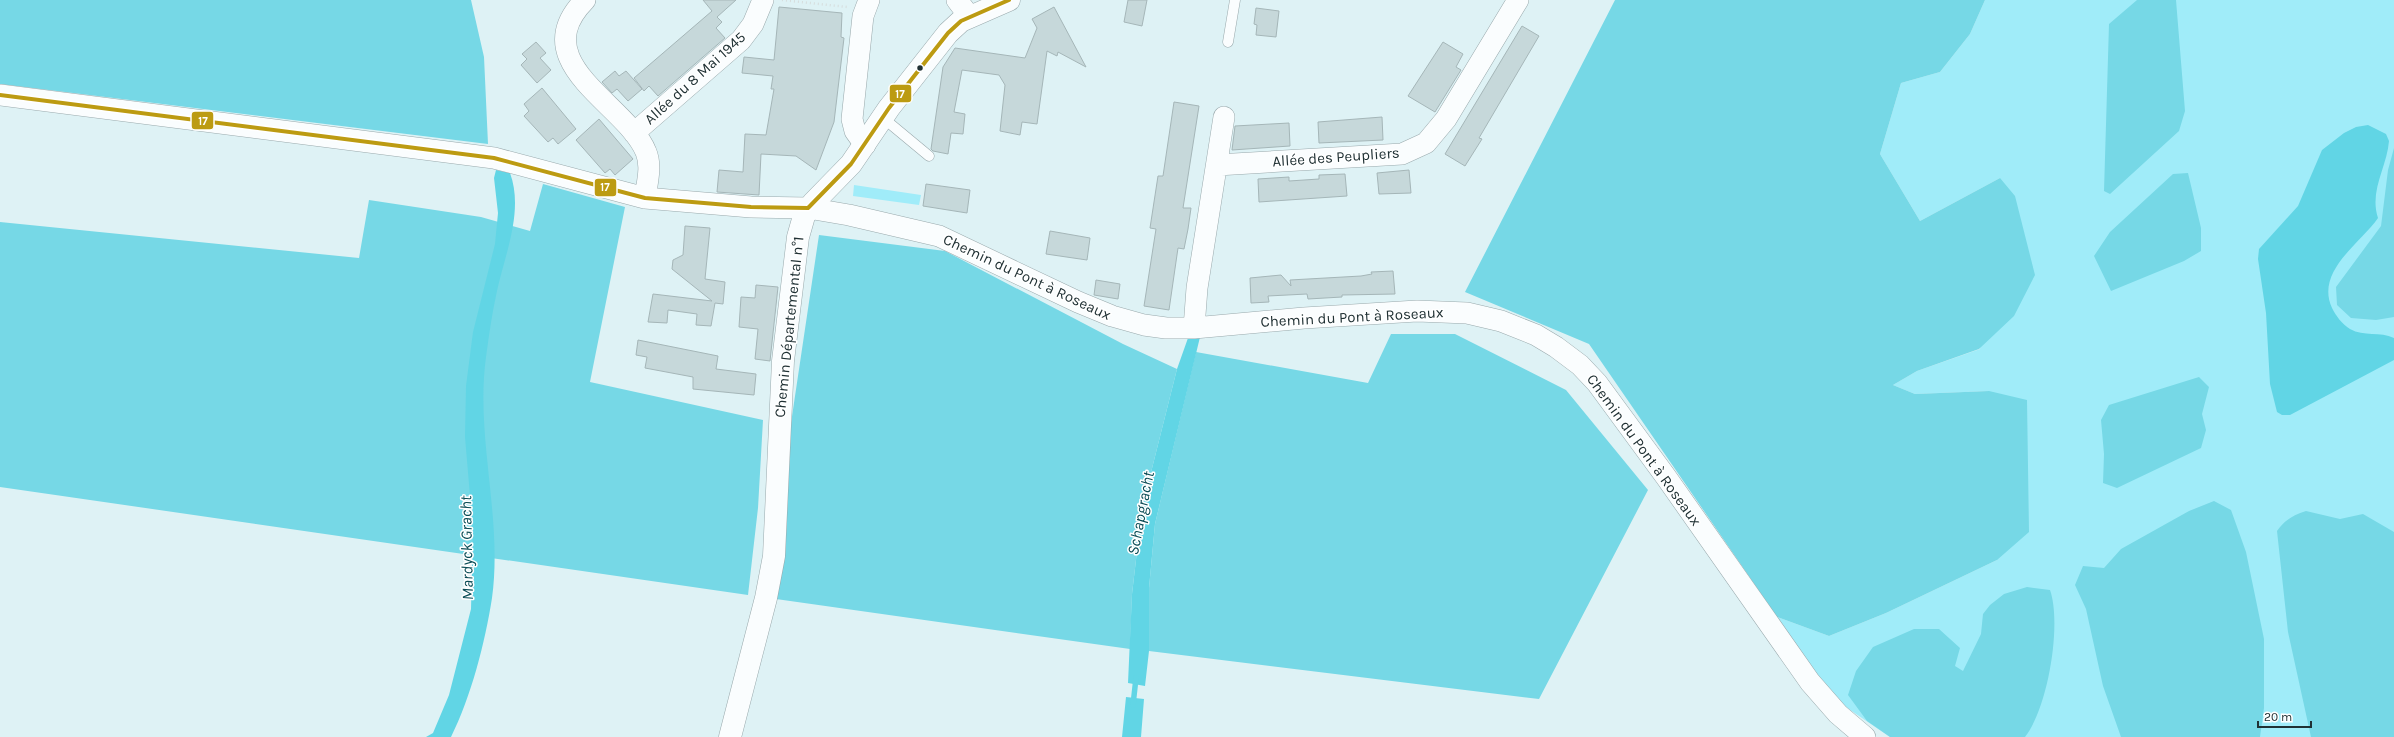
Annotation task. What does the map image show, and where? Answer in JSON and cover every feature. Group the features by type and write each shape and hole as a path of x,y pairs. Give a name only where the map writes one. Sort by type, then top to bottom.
{"street":[{"name":"Allée du 8 Mai 1945","path":"585,0 574,13 568,28 567,44 572,63 587,86 634,133 644,147 649,162 645,198"},
{"name":"Allée du 8 Mai 1945","path":"634,133 741,40 753,24 763,0"},
{"name":"Chemin Départemental n°1","path":"730,737 766,598 774,556 783,361 798,237 808,208 844,172 865,145 882,117 948,33 963,8 1010,0"},
{"name":"Allée des Peupliers","path":"1218,165 1389,156 1420,147 1441,126 1518,0"},
{"path":"865,145 855,132 852,119 867,4"},
{"name":"Chemin du Pont à Roseaux","path":"0,94 487,156 645,198 750,207 808,208 939,236 1078,302 1123,320 1166,328 1194,328 1304,318 1443,311 1490,318 1526,331 1552,344 1580,365 1605,393 1810,682 1838,714 1864,737"},
{"path":"1194,328 1197,288 1218,165 1224,117"}],"lane":[{"path":"1228,42 1235,0"},
{"path":"882,117 929,156"}],"path":[{"path":"780,0 867,4"}],"shaded area":[{"path":"0,0 471,0 484,57 488,144 0,84"},
{"path":"1615,0 1985,0 1970,34 1940,72 1901,83 1880,154 1920,221 2000,178 2015,196 2035,275 2014,316 1979,349 1917,371 1893,385 1915,394 1989,391 2027,400 2029,532 1997,560 1886,613 1829,636 1777,617 1589,344 1465,292"},
{"path":"1985,0 2394,0 2394,737 1890,737 1834,699 1777,617 1829,636 1886,613 1997,560 1989,391 1915,394 1893,385 1917,371 1980,349 2000,178 1920,221 1880,154 1901,83 1940,72 1970,34"},
{"path":"2137,0 2176,0 2185,111 2179,131 2110,194 2104,191 2109,24"},
{"path":"2368,125 2386,134 2389,141 2388,151 2377,189 2376,208 2378,218 2342,258 2330,282 2328,295 2335,314 2350,329 2361,333 2383,335 2394,338 2394,360 2290,415 2282,415 2277,412 2270,384 2266,313 2258,259 2259,249 2298,206 2322,150 2344,133 2356,127"},
{"path":"2394,148 2394,317 2376,320 2351,318 2337,305 2336,287 2381,226 2388,170"},
{"path":"496,170 510,173 514,187 515,202 512,232 492,316 486,357 484,387 484,417 494,538 492,598 485,633 471,687 451,737 426,737 433,733 449,695 471,609 473,531 465,437 466,386 473,332 495,244 498,213 494,178"},
{"path":"2188,173 2201,228 2201,251 2184,261 2111,291 2094,256 2110,232 2173,174"},
{"path":"543,184 625,207 590,382 763,420 758,508 748,595 0,487 0,222 359,258 369,200 481,217 530,231"},
{"path":"854,185 921,195 919,205 853,196"},
{"path":"819,235 945,251 1123,344 1177,369 1142,508 1132,594 1130,649 776,599 791,423"},
{"path":"1391,334 1455,334 1566,390 1648,490 1539,699 1149,651 1149,588 1155,524 1196,352 1368,383"},
{"path":"1200,337 1155,524 1149,588 1149,651 1145,686 1128,683 1132,594 1142,508 1177,369 1188,338"},
{"path":"2199,377 2209,387 2202,414 2206,430 2201,448 2117,488 2103,483 2104,454 2101,420 2109,405"},
{"path":"2214,501 2231,510 2246,552 2264,639 2264,708 2260,737 2121,737 2103,686 2086,609 2075,585 2083,566 2104,568 2121,549 2189,511"},
{"path":"2306,511 2340,519 2363,514 2394,532 2394,737 2311,737 2288,632 2277,531 2290,518"},
{"path":"2027,587 2050,590 2054,623 2051,665 2046,687 2033,724 2025,737 1890,737 1867,721 1848,695 1856,671 1873,647 1914,629 1939,629 1960,648 1955,666 1963,671 1981,634 1983,614 1990,605 2004,594"},
{"path":"1126,697 1144,699 1141,737 1122,737"}],"building":[{"path":"703,0 736,0 717,17 722,22 716,28 725,38 658,96 649,86 644,91 634,78 712,11"},
{"path":"1128,0 1147,0 1142,26 1124,22"},
{"path":"779,7 842,13 841,37 844,38 834,122 816,170 796,156 761,154 759,195 717,192 719,170 743,172 745,134 766,135 774,89 771,89 773,76 742,73 744,57 774,60"},
{"path":"1054,7 1086,67 1058,52 1057,56 1047,51 1037,124 1022,122 1020,135 1000,131 1005,85 999,75 962,70 954,112 965,114 963,134 951,133 948,154 933,151 931,149 943,67 955,48 1025,58 1037,28 1032,19"},
{"path":"1256,8 1279,11 1276,37 1256,35 1257,25 1254,24"},
{"path":"1522,26 1539,36 1479,138 1482,139 1465,166 1445,154"},
{"path":"536,42 546,53 540,58 551,70 537,83 521,65 527,59 522,54"},
{"path":"1443,42 1463,54 1456,67 1461,70 1435,112 1408,96"},
{"path":"615,71 619,76 626,71 642,89 628,101 617,89 612,93 602,82"},
{"path":"542,88 576,129 558,144 553,138 548,142 524,116 529,111 524,104"},
{"path":"1174,102 1199,106 1183,208 1191,208 1188,229 1184,249 1178,248 1169,310 1144,306 1156,229 1150,228 1158,176 1163,176"},
{"path":"1382,117 1383,140 1319,143 1318,122"},
{"path":"599,119 633,159 615,175 610,169 605,173 576,140"},
{"path":"1289,123 1290,146 1232,150 1235,126"},
{"path":"1409,170 1411,193 1379,194 1377,173"},
{"path":"1345,174 1347,196 1259,202 1258,179 1289,177 1289,181 1319,179 1319,175"},
{"path":"926,184 970,190 967,213 923,206"},
{"path":"685,226 710,228 705,279 725,282 723,304 715,303 711,326 696,325 697,314 668,310 667,323 648,322 653,294 712,301 672,269 673,260 683,255"},
{"path":"1050,231 1090,238 1087,260 1046,254"},
{"path":"1393,271 1395,294 1342,295 1342,297 1308,299 1307,294 1268,296 1269,302 1251,303 1250,278 1281,275 1291,286 1290,280 1361,276 1372,274 1371,272"},
{"path":"1096,280 1120,284 1118,299 1094,295"},
{"path":"756,285 778,287 770,361 755,359 758,329 739,327 741,297 755,298"},
{"path":"638,340 718,356 716,369 756,374 754,395 693,389 693,377 645,368 647,357 636,355"}],"waterway":[{"name":"Schapgracht","path":"1133,705 1136,678"}],"transit line":[{"name":"17","path":"808,208 851,164 889,108 948,33 961,21 1009,0"},
{"name":"17","path":"0,95 494,158 645,198 751,207 808,208"}],"water label":[{"name":"Mardyck Gracht","path":"466,548"}]}
